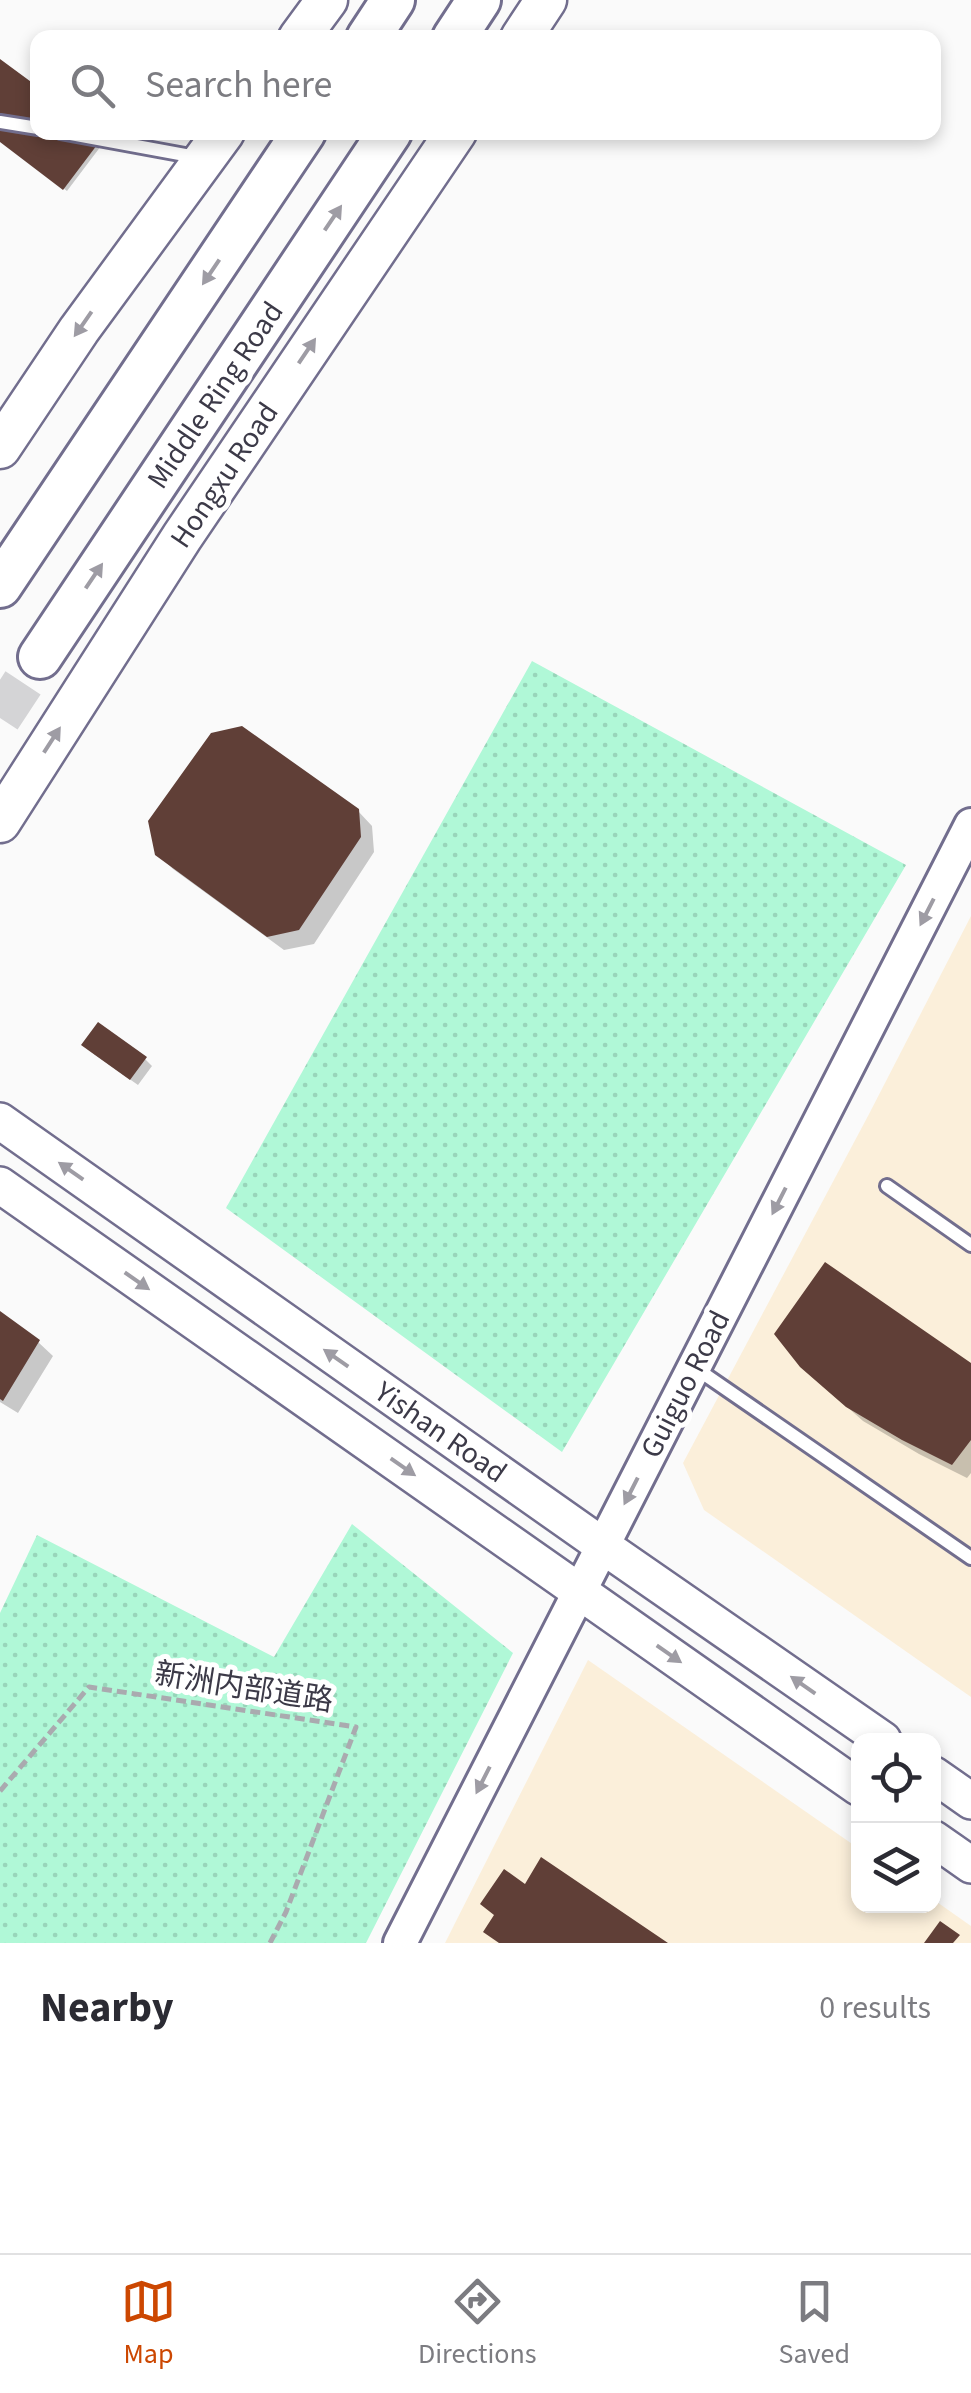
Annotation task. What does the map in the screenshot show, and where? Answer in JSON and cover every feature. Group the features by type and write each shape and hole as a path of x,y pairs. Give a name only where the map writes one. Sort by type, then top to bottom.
{"highway":[{"path":"373,30 393,0"},
{"path":"459,30 479,0"},
{"path":"0,586 299,140"},
{"name":"Middle Ring Road","path":"40,657 385,140"}],"main road":[{"path":"305,30 327,0"},
{"path":"526,30 546,0"},
{"name":"Hongxu Road","path":"0,822 192,522 451,140"},
{"path":"0,448 79,330 214,145"},
{"name":"Yishan Road","path":"0,1121 873,1733"},
{"name":"Yishan Road","path":"0,1184 851,1781"},
{"path":"941,1780 971,1801"},
{"path":"941,1844 971,1866"}],"street":[{"name":"Guiguo Road","path":"400,1943 971,825"}],"lane":[{"path":"0,122 30,127"},
{"path":"155,140 214,145"},
{"path":"887,1186 971,1244"},
{"path":"694,1367 971,1558"}],"path":[{"name":"新洲内部道路","path":"0,1791 90,1687 356,1727 286,1912 270,1943"}],"shaded area":[{"path":"971,916 971,1697 704,1510 683,1463"},
{"path":"588,1660 851,1843 851,1913 941,1913 941,1905 971,1926 971,1943 445,1943"}],"green space":[{"path":"532,661 906,865 562,1452 226,1208"},
{"path":"352,1524 513,1653 366,1943 0,1943 0,1613 37,1535 274,1657"}],"building":[{"path":"0,59 30,81 30,140 101,140 63,190 0,142"},
{"path":"242,726 359,809 361,837 299,930 267,937 155,855 148,821 211,733"},
{"path":"98,1022 147,1057 130,1080 81,1045"},
{"path":"825,1262 971,1363 971,1440 952,1465 846,1407 800,1367 774,1334"},
{"path":"0,1311 40,1340 3,1401 0,1399"},
{"path":"541,1857 668,1943 499,1943 483,1932 494,1915 480,1904 504,1869 525,1884"},
{"path":"940,1921 960,1935 953,1943 924,1943"}],"tunnel":[{"path":"0,718 40,657"}]}
